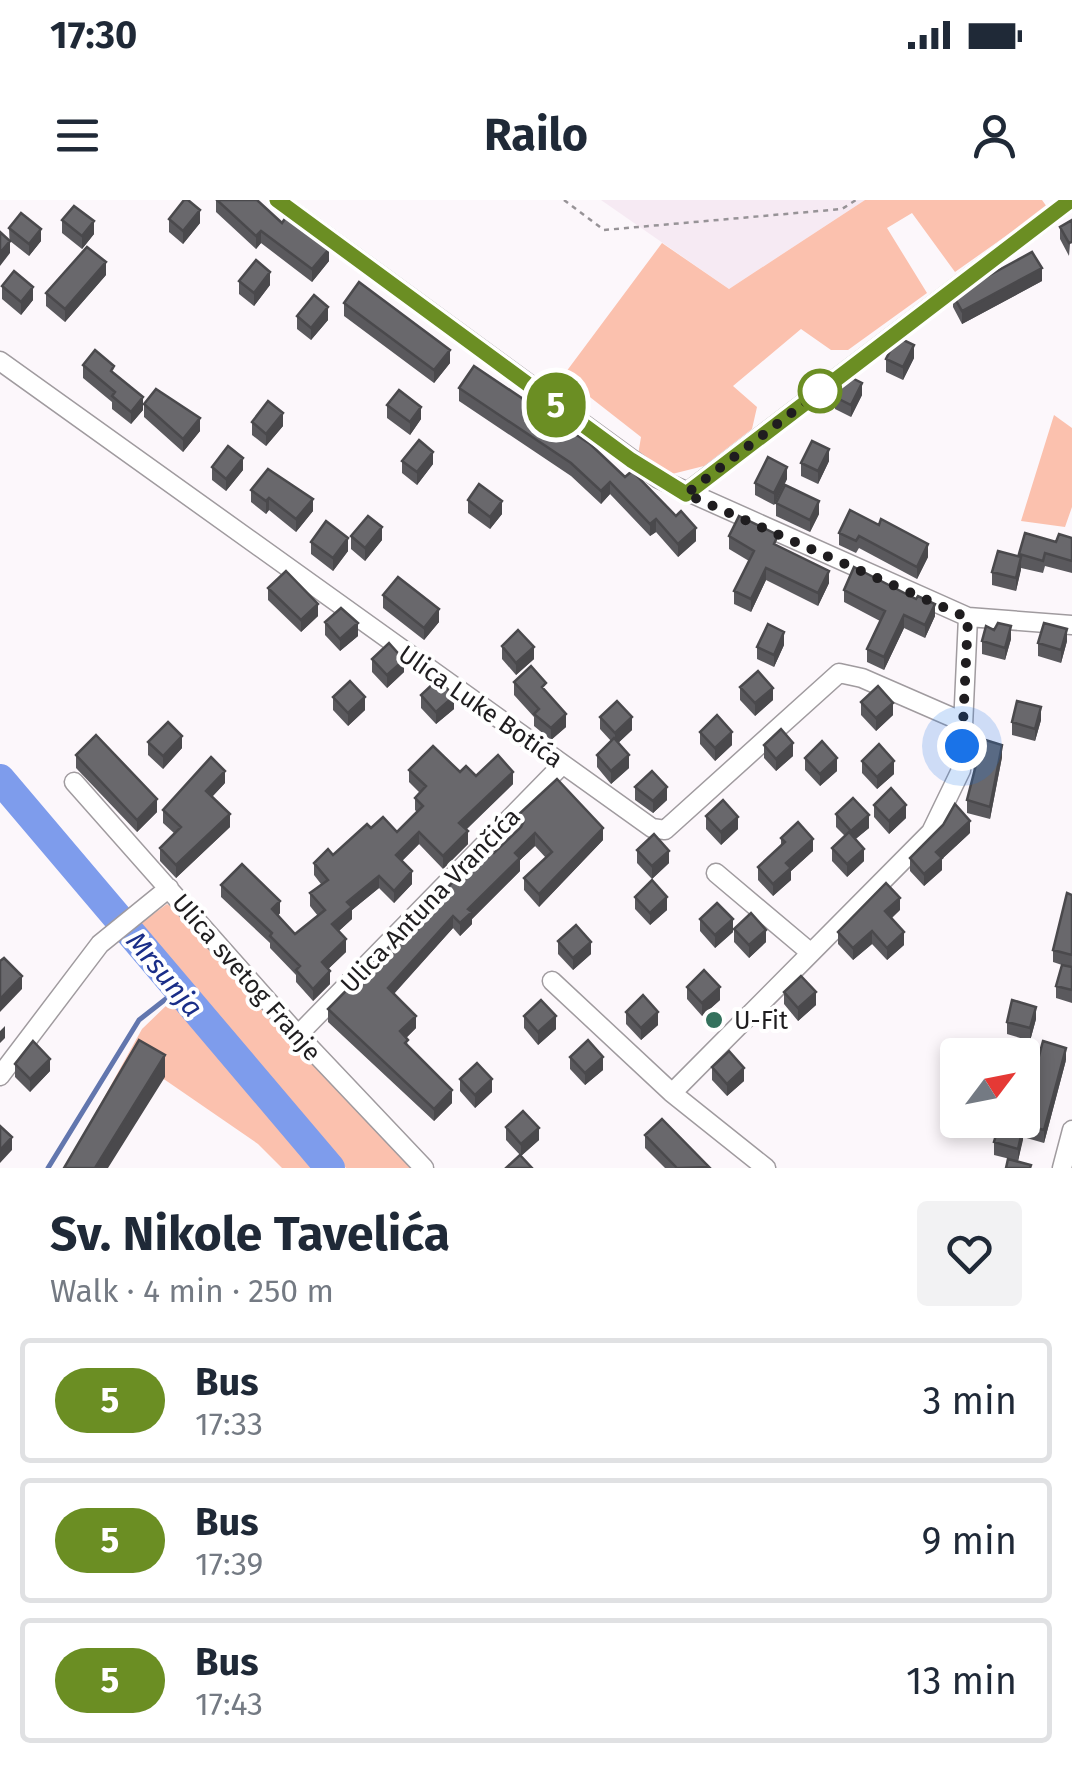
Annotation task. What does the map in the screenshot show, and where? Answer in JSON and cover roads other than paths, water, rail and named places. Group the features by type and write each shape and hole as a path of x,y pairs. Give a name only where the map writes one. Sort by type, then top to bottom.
{"street":[{"path":"277,200 631,460 686,494 968,618 1072,625"},
{"path":"686,494 1071,200"},
{"name":"Ulica Luke Botića","path":"0,361 652,828 665,830 839,673 862,678 964,722"},
{"path":"672,1093 931,832 952,798 961,770 968,618"},
{"name":"Ulica Antuna Vrančića","path":"298,1036 562,764"},
{"name":"Ulica svetog Franje","path":"74,782 298,1036 424,1168"},
{"path":"716,873 811,953"},
{"path":"0,1076 100,944 169,888"},
{"path":"552,981 672,1093 766,1168"},
{"path":"1062,1168 1072,1130"}],"waterway":[{"name":"Mrsunja","path":"0,779 330,1168"},
{"path":"48,1168 139,1020 176,991"}],"place":[{"name":"U-Fit","path":"714,1020"}]}
